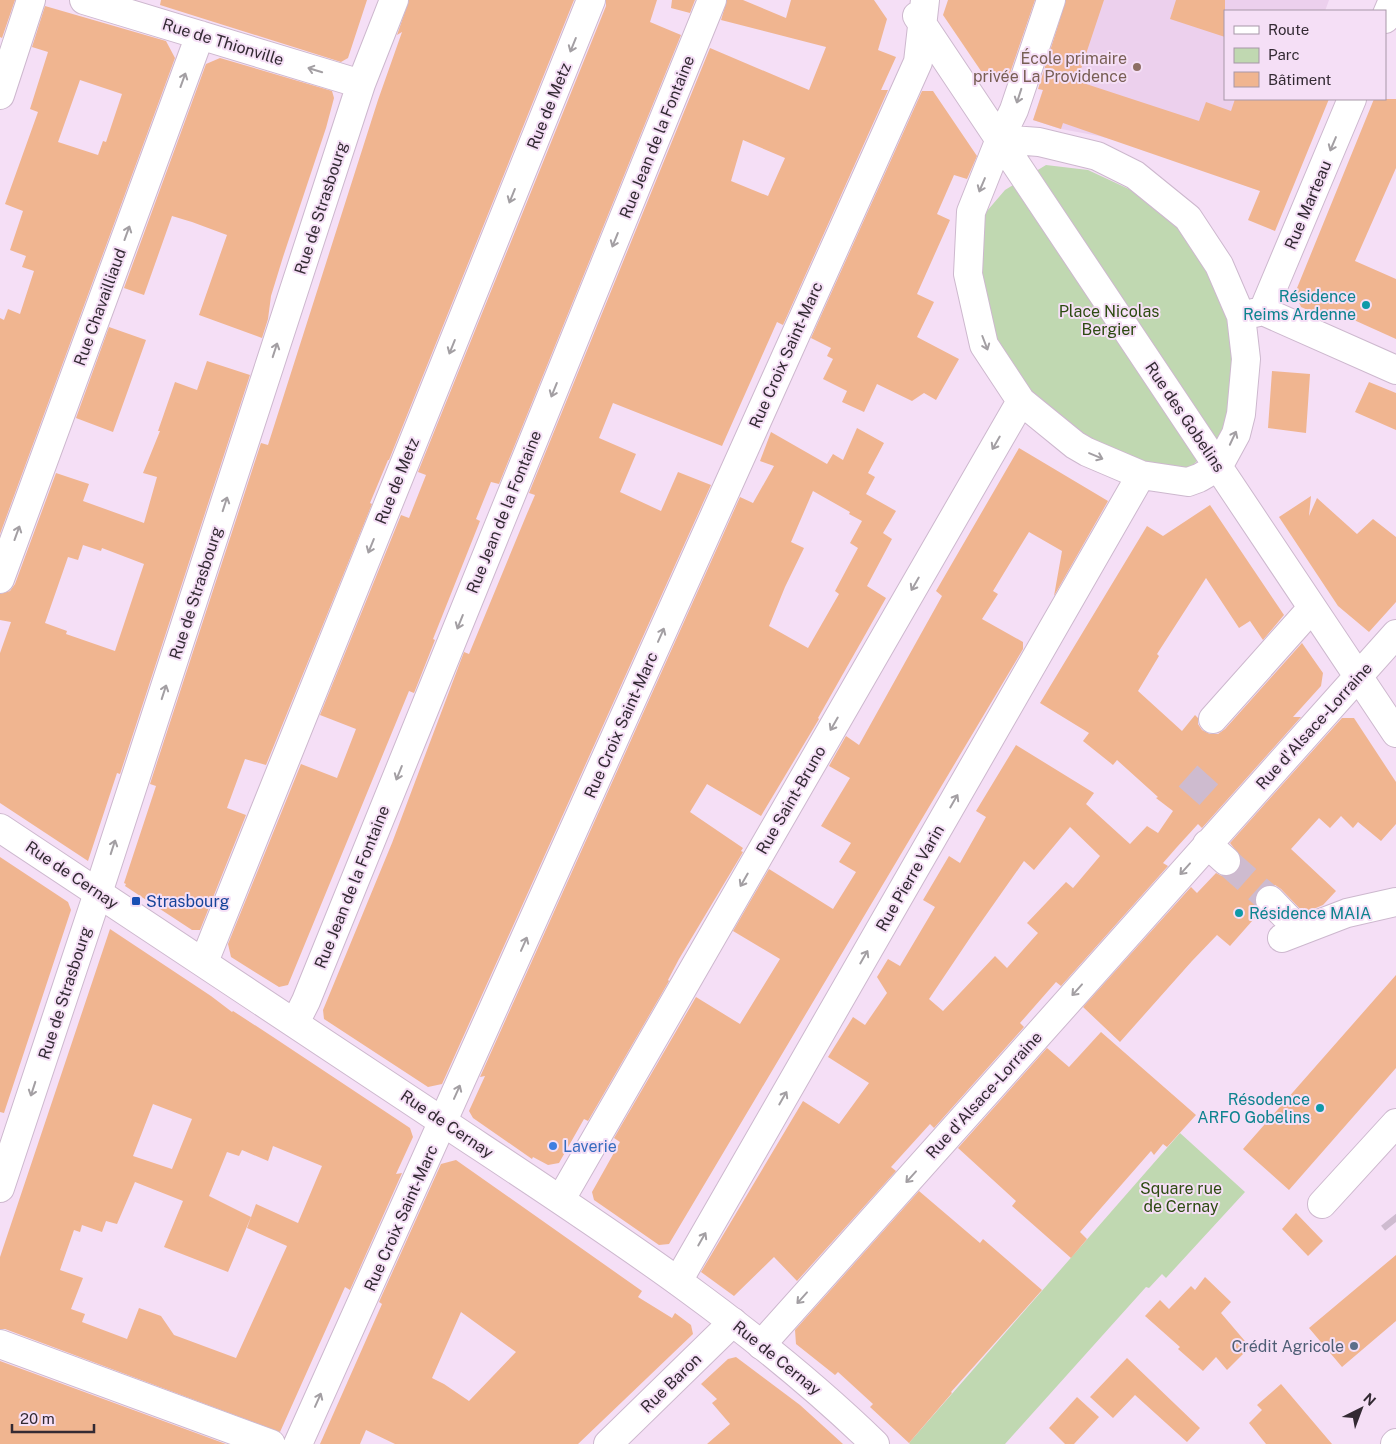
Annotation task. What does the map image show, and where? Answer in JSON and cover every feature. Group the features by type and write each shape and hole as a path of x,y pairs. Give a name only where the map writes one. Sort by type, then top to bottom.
{"street":[{"path":"0,95 32,0"},
{"name":"Rue de Thionville","path":"84,0 131,7 200,35 361,84"},
{"name":"Rue de Strasbourg","path":"0,1188 361,84 394,0"},
{"name":"Rue de Metz","path":"204,962 592,0"},
{"name":"Rue Jean de la Fontaine","path":"295,1023 306,1001 712,0"},
{"path":"1051,0 1014,110 1000,139 971,212 968,274 984,345 1021,400 1075,445 1141,475 1188,482 1218,467 1236,434 1241,414 1252,314"},
{"path":"1386,17 1393,0"},
{"name":"Rue des Gobelins","path":"917,7 1000,139 1396,733"},
{"name":"Rue Croix Saint-Marc","path":"298,1444 918,62 917,7"},
{"name":"Rue Chavailliaud","path":"0,579 200,35"},
{"name":"Rue Marteau","path":"1252,314 1352,100"},
{"path":"1000,139 1039,142 1098,156 1135,175 1188,218 1252,314 1396,370"},
{"name":"Rue Saint-Bruno","path":"560,1200 1021,400"},
{"name":"Rue Pierre Varin","path":"678,1282 1141,475"},
{"path":"1213,718 1312,608"},
{"name":"Rue d'Alsace-Lorraine","path":"761,1345 1217,853 1224,810 1358,676 1396,634"},
{"name":"Rue de Cernay","path":"0,828 444,1122 678,1282 733,1322 816,1389 875,1444"},
{"path":"1270,900 1291,935 1347,913 1396,902"},
{"path":"1322,1204 1396,1123"},
{"name":"Rue Baron","path":"608,1444 733,1322"},
{"path":"0,1344 271,1444"}],"shaded area":[{"name":"École primaire privée La Providence","path":"1072,0 1329,0 1325,10 1224,10 1224,100 1295,100 1282,138 1260,191 1140,147 1099,136 1061,129 1033,120"}],"green space":[{"name":"Place Nicolas Bergier","path":"1046,165 1088,170 1131,190 1177,227 1221,290 1236,368 1226,432 1182,476 1081,440 1030,399 993,342 978,276 981,218 1005,190"},
{"name":"Square rue de Cernay","path":"1180,1133 1245,1192 1166,1278 1162,1274 1149,1288 1146,1287 1005,1444 910,1444 909,1443"}],"building":[{"path":"0,0 15,0 2,38 0,37"},
{"path":"161,0 367,0 348,58 341,62 160,5"},
{"path":"409,0 574,0 266,765 245,759 227,808 246,815 200,930 192,930 125,886 126,884 124,883 156,786 150,784 261,443 268,445 378,100 402,32 397,35"},
{"path":"606,0 657,0 650,22 681,35 499,484 491,482 476,519 480,521 433,639 435,640 414,693 409,691 288,985 279,987 231,957 228,944 301,764 337,778 356,729 320,715 401,515 409,518 426,475 418,472 606,6"},
{"path":"672,0 695,0 690,13 671,8"},
{"path":"727,0 743,0 786,18 791,0 874,0 887,19 878,50 896,57 881,90 888,90 783,325 777,322 722,446 613,403 599,438 636,454 620,492 661,511 678,472 711,485 442,1084 428,1087 324,1019 323,1010 392,843 464,652 469,654 535,495 529,493 710,48 809,90 826,47 721,20","holes":["743,140 785,158 768,196 731,181"]},
{"path":"948,0 1035,0 1008,79 981,71 943,15"},
{"path":"1066,0 1104,0 1077,81 1199,121 1206,102 1231,111 1235,100 1329,100 1275,231 1248,220 1260,191 1063,123 1061,129 1033,120 1043,90 1038,89"},
{"path":"1176,0 1225,0 1224,37 1170,19"},
{"path":"45,6 166,41 175,58 0,534 0,318 4,320 8,309 20,314 34,271 22,267 26,256 10,250 23,211 5,204 38,112 30,109 48,52 32,47","holes":["80,80 122,94 106,142 103,141 98,155 58,142"]},
{"path":"220,58 332,91 334,98 271,296 268,319 262,338 199,315 227,235 192,222 172,216 144,295 124,288 206,64"},
{"path":"922,91 933,91 977,156 967,179 954,175 937,214 950,220 917,294 934,302 917,337 959,359 936,400 924,393 912,401 877,384 864,412 842,402 847,391 823,379 833,359 827,356 831,348 811,338"},
{"path":"1396,99 1396,168 1355,261 1396,279 1396,339 1334,311 1330,320 1301,307 1295,293 1374,100"},
{"path":"109,327 146,340 113,432 76,418"},
{"path":"207,361 250,375 120,774 117,773 88,861 0,803 0,653 11,622 0,620 0,594 10,591 15,584 56,473 89,484 83,501 144,523 157,477 143,473 160,431 158,431 175,382 197,390","holes":["83,545 101,551 102,548 144,564 115,651 66,634 67,631 45,623 68,557 78,560"]},
{"path":"1272,371 1310,374 1306,433 1268,428"},
{"path":"1369,382 1396,393 1396,430 1355,412"},
{"path":"857,428 884,443 868,473 875,477 866,494 896,511 883,533 892,539 867,586 886,598 819,719 761,816 707,784 690,812 743,848 741,851 743,852 679,959 669,981 588,1121 584,1119 559,1163 548,1165 533,1157 532,1159 473,1118 469,1111 485,1076 480,1077 740,497 753,503 774,466 760,461 771,432 827,464 833,454 843,460","holes":["813,491 850,512 849,514 862,521 850,543 858,548 835,591 839,594 808,648 769,626 804,548 791,542"]},
{"path":"1019,448 1108,501 1054,596 1062,551 1029,532 993,591 998,594 982,619 1023,642 1023,649 669,1244 659,1245 594,1200 592,1192 620,1142 614,1138 696,997 740,1024 780,959 733,931 769,869 833,909 856,872 839,862 851,843 821,826 850,778 829,766 846,736 859,745 942,596 936,591"},
{"path":"1311,496 1309,516 1317,498 1357,534 1373,519 1396,537 1396,602 1369,632 1338,606 1279,517"},
{"path":"1210,505 1284,615 1263,640 1250,621 1239,628 1206,578 1157,654 1159,656 1138,691 1182,731 1195,715 1202,730 1210,734 1218,734 1225,729 1302,643 1323,673 1321,686 1293,717 1301,717 1202,828 1198,824 1177,847 1163,863 1168,866 1061,986 1056,982 1020,1023 1024,1027 934,1128 930,1124 891,1167 896,1171 797,1281 774,1257 734,1296 701,1272 803,1101 839,1124 869,1083 828,1057 853,1017 865,1025 887,993 877,977 888,959 900,966 935,907 923,900 949,856 960,863 986,817 976,811 1016,745 1094,793 1086,804 1130,844 1147,826 1158,833 1173,811 1156,798 1158,797 1117,760 1113,765 1083,741 1089,733 1040,703 1147,526 1163,536","holes":["1070,827 1100,856 1073,888 1066,882 1027,923 1038,933 1007,968 995,956 943,1011 929,999 1024,861 1034,870"]},
{"path":"1342,718 1354,718 1396,782 1396,824 1381,841 1358,822 1353,828 1341,816 1330,828 1319,818 1291,849 1336,891 1323,905 1304,913 1275,885 1267,885 1260,888 1255,895 1255,903 1260,912 1230,946 1217,935 1120,1042 1083,1007 1191,887 1197,893 1216,873 1222,876 1230,876 1238,871 1241,865 1241,857 1230,843"},
{"path":"0,857 68,902 71,910 4,1113 0,1112"},
{"path":"110,929 232,1012 410,1128 413,1137 396,1174 402,1173 350,1290 345,1287 280,1432 5,1329 0,1329 0,1257","holes":["153,1104 192,1119 172,1169 133,1156","273,1146 322,1166 298,1223 256,1204 247,1228 287,1246 236,1358 174,1335 161,1316 139,1308 127,1339 82,1322 85,1314 71,1309 83,1278 60,1270 74,1230 80,1232 82,1225 102,1232 106,1221 117,1224 135,1182 183,1201 164,1247 228,1272 251,1217 209,1196 227,1152 239,1156 242,1150 268,1161"]},
{"name":"Résodence ARFO Gobelins","path":"1396,975 1396,1068 1289,1190 1243,1149"},
{"path":"1101,1032 1196,1115 1167,1147 1163,1144 1154,1155 1151,1151 1080,1232 1087,1239 1071,1258 1012,1206 1016,1201 958,1148 1047,1048 1069,1067"},
{"path":"456,1160 642,1291 638,1297 672,1318 675,1313 691,1325 693,1334 578,1444 395,1444 366,1430 360,1444 320,1444 382,1304 379,1302 441,1164","holes":["461,1312 516,1352 469,1401 432,1378"]},
{"path":"919,1191 980,1243 983,1239 1042,1290 951,1392 909,1443 870,1407 873,1404 838,1372 835,1375 796,1344 795,1330"},
{"path":"1296,1213 1323,1241 1308,1256 1282,1229"},
{"path":"1396,1255 1396,1321 1342,1367 1309,1328"},
{"path":"1205,1277 1231,1302 1221,1313 1250,1347 1227,1370 1216,1357 1203,1371 1178,1349 1180,1347 1145,1316 1160,1300 1169,1309 1191,1286 1195,1290"},
{"path":"736,1357 800,1405 843,1444 707,1444 730,1424 712,1403 717,1399 701,1384 728,1359"},
{"path":"1127,1358 1200,1428 1187,1442 1135,1395 1113,1418 1090,1397"},
{"path":"0,1361 226,1444 0,1444"},
{"path":"1281,1384 1332,1444 1266,1444 1249,1423 1262,1410 1257,1405"},
{"path":"1077,1397 1099,1417 1074,1444 1065,1444 1049,1428"}],"tunnel":[{"path":"1188,776 1217,802"},
{"path":"1226,861 1270,900"},
{"path":"1392,1217 1396,1222"}],"place":[{"name":"École primaire privée La Providence","path":"1137,67"},
{"name":"Résidence Reims Ardenne","path":"1366,305"},
{"name":"Strasbourg","path":"136,901"},
{"name":"Résidence MAIA","path":"1239,913"},
{"name":"Résodence ARFO Gobelins","path":"1320,1108"},
{"name":"Laverie","path":"553,1146"},
{"name":"Crédit Agricole","path":"1354,1346"}]}
